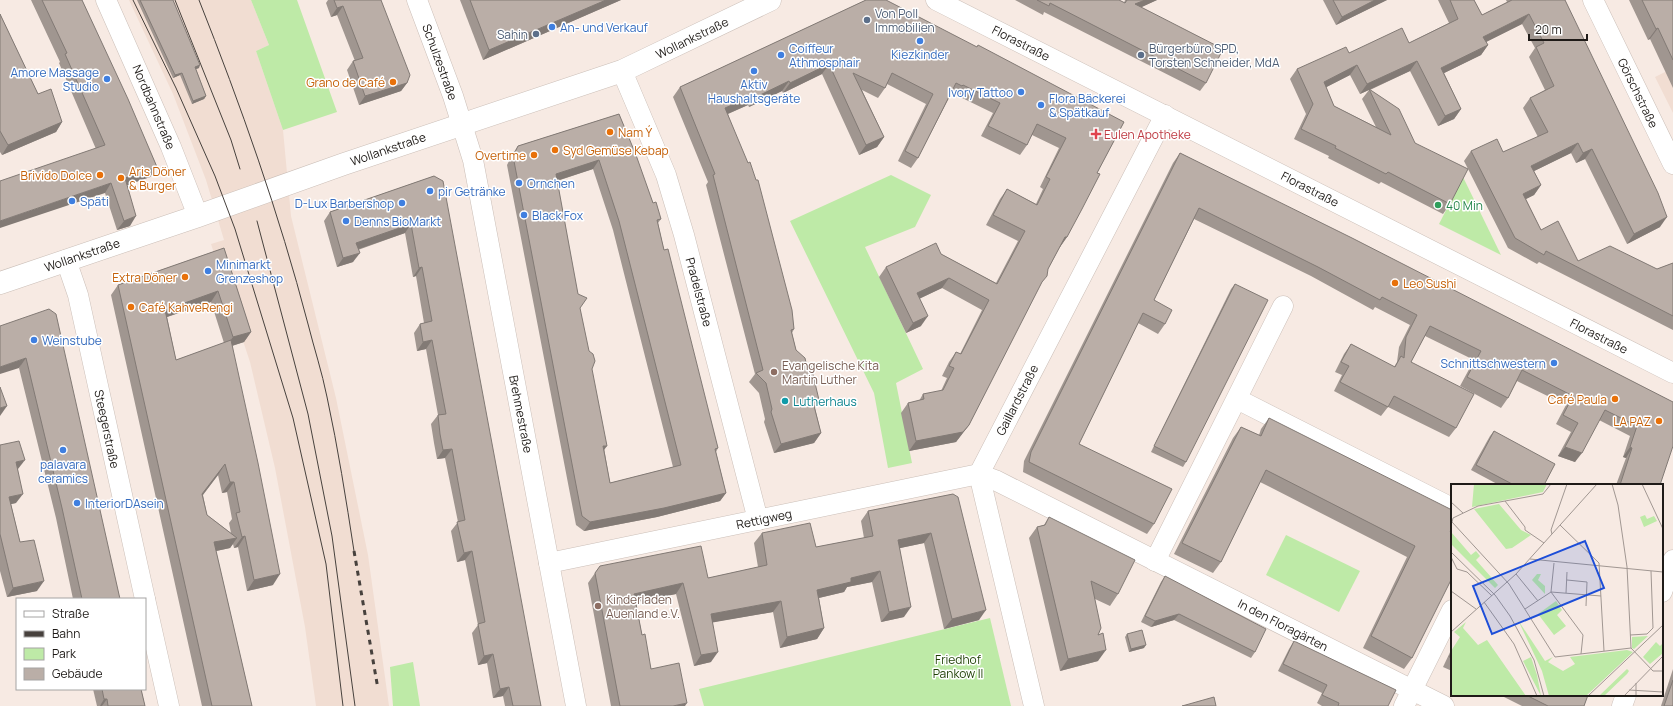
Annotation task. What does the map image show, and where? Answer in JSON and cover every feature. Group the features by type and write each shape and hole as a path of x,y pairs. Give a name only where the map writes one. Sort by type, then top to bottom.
{"main road":[{"name":"Wollankstraße","path":"0,283 622,71 770,0"}],"street":[{"name":"Nordbahnstraße","path":"106,0 171,147 198,216"},
{"name":"Schulzestraße","path":"417,0 463,124"},
{"name":"Görschstraße","path":"1593,0 1673,164"},
{"name":"Florastraße","path":"942,2 1673,373"},
{"name":"Pradelstraße","path":"622,71 666,175 684,235 758,520"},
{"name":"Gaillardstraße","path":"979,474 1165,115"},
{"name":"Brehmestraße","path":"463,124 473,160 576,706"},
{"name":"Steegerstraße","path":"66,260 78,295 145,598"},
{"path":"1155,561 1283,306"},
{"path":"1237,399 1451,507"},
{"name":"Rettigweg","path":"549,563 979,474"},
{"name":"In den Floragärten","path":"979,474 995,480 1155,561 1408,698 1444,706"},
{"path":"979,474 1034,706"},
{"path":"1663,589 1673,560"},
{"name":"Steegerstraße","path":"146,603 169,706"},
{"path":"1408,698 1451,612"},
{"path":"1622,706 1626,696"}],"shaded area":[{"path":"129,0 251,0 269,45 256,51 283,130 291,216 336,398 368,555 389,706 316,706 305,627 275,468 250,362 211,244 224,240 206,180 173,94"},
{"path":"1673,68 1673,113 1655,77"}],"green space":[{"path":"251,0 297,0 337,112 283,130 256,51 269,45"},
{"path":"891,175 931,195 915,227 865,247 923,369 896,383 912,463 888,468 874,393 790,221"},
{"path":"1463,177 1501,255 1439,224"},
{"path":"1286,535 1360,571 1339,612 1266,575"},
{"name":"Friedhof Pankow II","path":"990,618 1011,706 704,706 699,689"},
{"path":"413,662 420,706 393,706 390,667"}],"building":[{"path":"42,0 82,0 128,99 157,167 125,178 136,216 124,221 111,183 0,221 0,181 105,145 65,54 67,53"},
{"path":"140,0 173,0 200,65 195,67 206,96 193,101 182,73 175,75"},
{"path":"334,0 381,0 410,75 407,83 365,96 353,61 363,58 343,6 337,8"},
{"path":"470,0 606,0 489,50"},
{"path":"866,0 886,0 977,47 978,45 1124,122 1097,173 1100,174 1067,237 1065,237 1048,269 1047,276 1042,282 969,425 963,432 916,441 908,403 924,399 923,394 943,390 954,368 949,366 956,352 961,354 989,300 949,278 917,293 928,316 913,323 886,267 936,243 941,254 997,284 1025,231 993,215 1007,189 1037,205 1050,179 1046,177 1066,138 1037,124 1027,145 988,126 1000,103 956,83 918,158 905,151 933,94 892,73 885,88 853,73 884,137 866,145 829,64 790,83 789,81 756,97 755,95 725,108 748,163 750,162 756,180 758,180 792,310 794,329 791,330 796,350 805,358 807,367 811,366 819,400 815,401 816,405 814,406 821,433 781,444 771,412 772,409 766,383 756,373 763,370 713,175 715,174 680,87"},
{"path":"1037,0 1119,0 1125,3 1127,0 1145,0 1135,4 1223,49 1206,83 1050,3 1049,6"},
{"path":"1333,0 1375,0 1342,17"},
{"path":"1450,0 1474,0 1482,15 1512,0 1565,0 1658,193 1667,217 1634,234 1592,149 1583,153 1578,143 1531,166 1541,185 1523,194 1541,230 1558,221 1578,261 1610,246 1657,269 1673,263 1673,316 1546,251 1544,255 1515,238 1471,151 1497,139 1503,152 1548,132 1530,98 1554,86 1536,47 1544,43 1529,14 1483,37 1488,45 1441,68 1461,109 1445,116 1417,61 1367,84 1357,65 1324,82 1334,106 1391,135 1369,89 1399,109 1415,143 1468,169 1450,204 1388,172 1386,174 1335,148 1336,146 1301,129 1313,104 1297,69 1346,47 1349,53 1402,28 1409,43 1458,19"},
{"path":"1642,0 1673,0 1673,60 1658,28 1656,29"},
{"path":"0,14 38,94 51,89 62,122 8,145 0,131"},
{"path":"619,114 636,155 653,203 656,202 661,219 657,220 664,250 668,249 718,448 715,449 726,493 664,508 590,522 582,516 513,156 518,146","holes":["599,160 619,221 681,465 610,483 603,446 607,446 592,369 595,361 593,354 589,351 580,308 587,298 578,294 556,174"]},
{"path":"1180,153 1352,238 1673,402 1673,446 1660,484 1620,484 1632,448 1630,447 1637,426 1605,410 1582,453 1565,447 1578,423 1563,415 1573,396 1522,370 1508,398 1467,377 1481,351 1430,326 1411,362 1474,394 1456,428 1394,396 1388,407 1340,382 1349,366 1341,362 1351,344 1395,367 1401,356 1404,358 1406,337 1417,315 1382,297 1380,300 1318,267 1199,208 1154,300 1172,310 1165,324 1143,313 1079,444 1172,489 1154,524 1029,462 1031,452"},
{"path":"434,176 443,181 541,706 513,706 509,687 500,689 493,654 484,656 478,624 485,622 472,551 464,553 457,522 465,520 452,449 443,450 440,434 438,415 446,414 432,340 423,342 420,324 432,321 422,267 419,268 411,224 356,243 360,253 343,258 330,212"},
{"path":"224,248 251,332 233,337 218,291 165,310 176,360 231,340 258,463 280,574 254,580 245,536 242,537 236,513 240,512 234,482 230,482 225,464 202,494 207,515 237,538 214,542 252,706 212,706 118,285"},
{"path":"1235,284 1268,300 1186,462 1154,446"},
{"path":"49,309 56,314 120,598 82,598 26,358 0,367 0,326"},
{"path":"0,387 7,406 0,408"},
{"path":"1269,418 1451,509 1451,580 1412,658 1371,636 1415,546 1266,470 1221,562 1182,543 1241,427 1261,436"},
{"path":"1494,431 1555,464 1545,484 1512,484 1476,465"},
{"path":"19,441 25,460 16,462 23,494 9,497 20,542 34,540 44,581 13,588 0,534 0,445"},
{"path":"953,494 958,497 986,610 952,619 931,533 898,540 911,607 889,612 880,571 851,578 851,582 817,590 824,628 787,637 781,601 711,614 718,652 701,655 683,583 634,594 642,635 645,634 651,669 679,663 687,703 673,706 620,706 595,573 600,566 701,546 708,578 767,565 762,533 810,523 816,547 873,536 868,511"},
{"path":"1049,517 1135,560 1118,594 1091,581 1101,628 1098,635 1103,633 1106,650 1068,659 1037,527 1045,525"},
{"path":"1165,576 1266,629 1255,652 1179,614 1155,621 1145,616"},
{"path":"1142,630 1146,645 1131,649 1127,634"},
{"path":"1294,641 1396,690 1388,706 1338,706 1339,703 1322,695 1327,685 1283,664"},
{"path":"1673,680 1673,706 1664,706"},
{"path":"102,690 141,690 145,706 108,706 107,699 104,699"},
{"path":"1528,696 1588,696 1584,706 1548,706"},
{"path":"1214,697 1216,706 1182,706"}],"tram line":[{"path":"133,0 176,88 215,176 235,229 293,418 326,564 343,706"},
{"path":"175,0 231,140 240,169"},
{"path":"199,0 230,80 258,160 285,241 297,283 327,397 354,551"},
{"path":"257,221 308,414 332,536 355,706"}],"railway":[{"path":"354,551 378,689"}],"place":[{"name":"Von Poll Immobilien","path":"867,20"},
{"name":"An- und Verkauf","path":"552,27"},
{"name":"Sahin","path":"536,34"},
{"name":"Kiezkinder","path":"920,41"},
{"name":"Coiffeur Athmosphair","path":"781,55"},
{"name":"Bürgerbüro SPD, Torsten Schneider, MdA","path":"1141,55"},
{"name":"Aktiv Haushaltsgeräte","path":"754,71"},
{"name":"Amore Massage Studio","path":"107,79"},
{"name":"Grano de Café","path":"393,82"},
{"name":"Ivory Tattoo","path":"1021,92"},
{"name":"Flora Bäckerei & Spätkauf","path":"1041,105"},
{"name":"Nam Ý","path":"610,132"},
{"name":"Eulen Apotheke","path":"1096,134"},
{"name":"Syd Gemüse Kebap","path":"555,150"},
{"name":"Overtime","path":"534,155"},
{"name":"Brivido Dolce","path":"100,175"},
{"name":"Aris Döner & Burger","path":"121,178"},
{"name":"Ornchen","path":"519,183"},
{"name":"pir Getränke","path":"430,191"},
{"name":"Späti","path":"72,201"},
{"name":"D-Lux Barbershop","path":"402,203"},
{"name":"40 Min","path":"1438,205"},
{"name":"Black Fox","path":"524,215"},
{"name":"Denns BioMarkt","path":"346,221"},
{"name":"Minimarkt Grenzeshop","path":"208,271"},
{"name":"Extra Döner","path":"185,277"},
{"name":"Leo Sushi","path":"1395,283"},
{"name":"Café KahveRengi","path":"131,307"},
{"name":"Weinstube","path":"34,340"},
{"name":"Schnittschwestern","path":"1554,363"},
{"name":"Evangelische Kita Martin Luther","path":"774,372"},
{"name":"Café Paula","path":"1615,399"},
{"name":"Lutherhaus","path":"785,401"},
{"name":"LA PAZ","path":"1659,421"},
{"name":"palavara ceramics","path":"63,450"},
{"name":"InteriorDAsein","path":"77,503"},
{"name":"Kinderladen Auenland e.V.","path":"598,606"}]}
